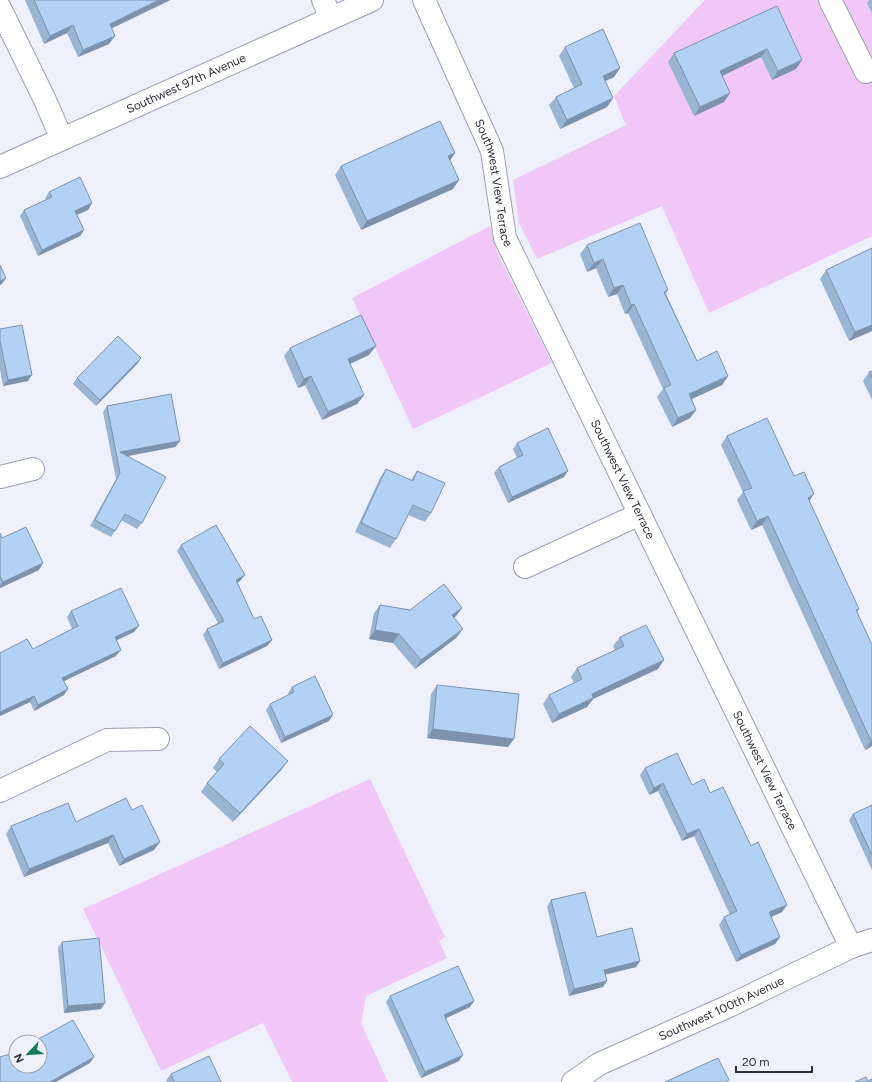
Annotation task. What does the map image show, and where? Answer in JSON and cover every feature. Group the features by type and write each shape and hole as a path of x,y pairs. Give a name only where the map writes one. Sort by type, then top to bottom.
{"street":[{"name":"Southwest 97th Avenue","path":"0,168 327,9 372,0"},
{"name":"Southwest View Terrace","path":"424,0 492,151 506,238 851,947"},
{"path":"830,0 866,72"},
{"path":"0,8 44,98 62,139"},
{"path":"0,476 33,469"},
{"path":"526,566 640,514"},
{"path":"0,791 108,740 158,739"},
{"name":"Southwest 100th Avenue","path":"574,1082 599,1064 729,1006 851,947 872,940"}],"shaded area":[{"path":"705,0 872,0 872,236 709,313 662,206 537,259 519,223 513,180 626,125 614,96"},
{"path":"490,226 497,252 552,363 413,429 352,298"},
{"path":"370,779 445,937 439,941 447,958 366,996 361,1023 388,1082 292,1082 263,1023 161,1071 83,909"}],"building":[{"path":"34,0 159,0 110,24 115,36 83,50 73,25 50,36"},
{"path":"777,6 802,60 778,71 767,49 720,71 730,93 700,107 674,53"},
{"path":"603,29 620,68 603,76 613,98 567,120 556,97 582,84 565,47"},
{"path":"440,121 455,153 448,156 459,180 367,221 341,166"},
{"path":"80,177 92,203 75,211 84,230 42,250 24,210 52,197 49,192"},
{"path":"640,223 668,290 664,292 697,361 717,351 728,376 689,394 696,410 678,418 664,388 671,385 634,304 631,305 623,285 614,288 603,259 594,263 587,245"},
{"path":"872,248 872,325 855,332 826,270"},
{"path":"0,265 6,278 0,281"},
{"path":"361,315 376,346 348,359 364,395 328,412 311,376 304,379 290,348"},
{"path":"22,325 32,375 8,380 0,341 0,329"},
{"path":"118,336 141,358 100,400 77,378"},
{"path":"171,394 180,441 120,452 166,477 142,523 125,514 115,531 95,520 120,473 107,406"},
{"path":"767,418 794,476 804,472 814,494 808,498 859,609 856,610 872,645 872,741 768,516 757,521 743,491 752,488 727,436"},
{"path":"548,428 568,471 512,497 499,467 523,455 517,443"},
{"path":"386,469 413,481 417,471 445,483 431,513 413,505 396,539 361,523"},
{"path":"216,525 245,575 236,580 254,619 261,616 272,640 223,663 207,629 224,621 181,545"},
{"path":"26,527 43,563 3,582 0,576 0,533 2,538"},
{"path":"444,584 462,608 452,615 463,629 421,660 399,634 375,630 380,605 410,610"},
{"path":"121,588 139,626 115,637 121,650 62,678 68,689 38,705 34,696 0,712 0,653 27,639 33,649 78,626 71,611"},
{"path":"646,625 664,660 592,694 593,698 559,714 549,695 582,679 577,668 624,646 620,637"},
{"path":"315,676 333,715 285,737 270,704 294,692 292,687"},
{"path":"437,685 519,694 514,739 433,729"},
{"path":"250,726 288,761 240,813 207,783 224,764 219,759"},
{"path":"677,753 692,785 704,779 710,793 723,787 751,846 758,842 787,905 769,912 780,937 741,955 724,917 737,911 699,829 687,834 663,783 654,788 645,768"},
{"path":"126,798 132,810 142,805 160,842 124,859 113,835 29,869 11,826 68,803 76,822"},
{"path":"872,805 872,855 853,814"},
{"path":"585,892 597,937 632,928 640,961 604,970 607,981 574,989 551,900"},
{"path":"99,938 105,1003 68,1006 62,942"},
{"path":"458,966 474,1001 444,1015 463,1055 425,1072 390,996"},
{"path":"73,1020 94,1057 50,1082 0,1082 0,1057 8,1054 8,1074 48,1074 48,1034"},
{"path":"209,1056 221,1082 174,1082 171,1074"},
{"path":"718,1058 729,1080 725,1082 665,1082"},
{"path":"866,1077 868,1081 872,1079 872,1082 855,1082"}]}
